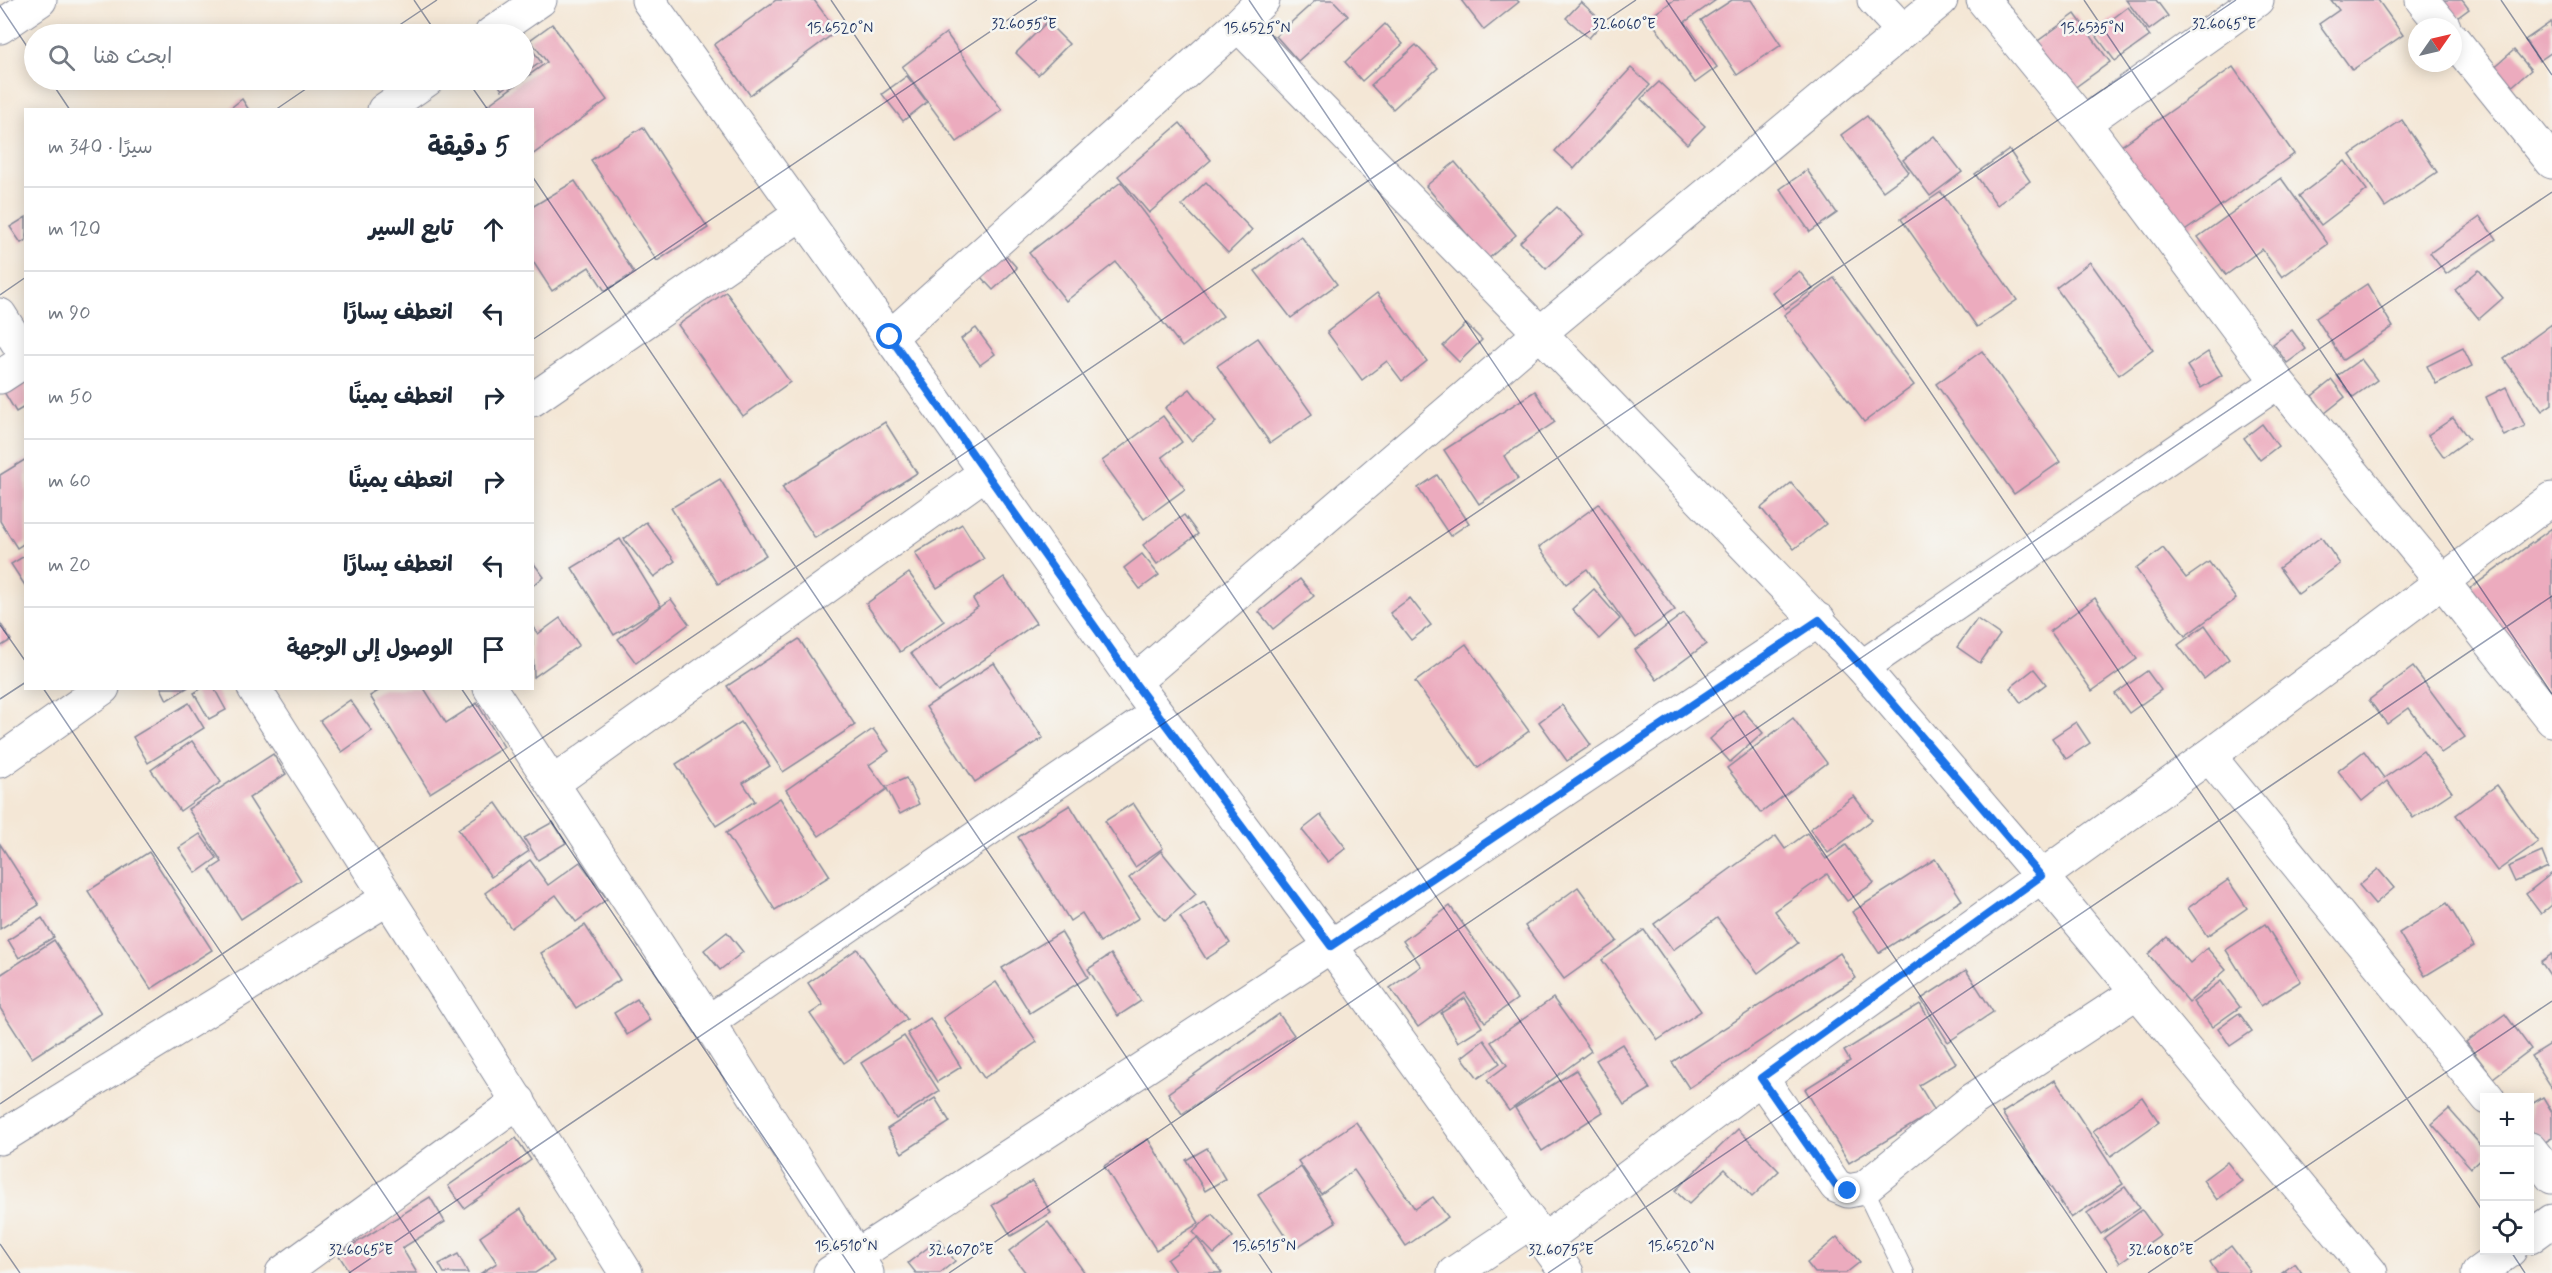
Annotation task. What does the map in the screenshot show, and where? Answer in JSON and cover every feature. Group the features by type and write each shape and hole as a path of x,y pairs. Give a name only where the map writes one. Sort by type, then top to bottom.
{"street":[{"path":"0,27 40,0"},
{"path":"505,24 540,0"},
{"path":"648,0 802,213 1156,714 1331,946 1567,1273"},
{"path":"890,337 1263,0"},
{"path":"1874,0 1902,31"},
{"path":"1134,682 1540,333 1941,0"},
{"path":"1983,0 2084,123 2278,382 2442,581 2552,720"},
{"path":"2084,123 2257,0"},
{"path":"2422,0 2437,18"},
{"path":"1238,25 1819,620 1862,667 2137,992 2361,1270"},
{"path":"2462,50 2552,162"},
{"path":"387,108 413,90"},
{"path":"534,399 802,213"},
{"path":"0,315 24,355"},
{"path":"0,377 24,359"},
{"path":"1862,667 2278,382"},
{"path":"553,783 985,473"},
{"path":"1454,1273 1536,1232 1761,1078 2210,756 2552,499"},
{"path":"491,690 708,1022 851,1267 1819,620"},
{"path":"0,761 100,690"},
{"path":"255,690 387,899 519,1101 626,1273"},
{"path":"708,1022 1156,714"},
{"path":"2210,756 2484,1093"},
{"path":"0,1138 387,899"},
{"path":"1761,1078 1836,1186 1848,1191 1864,1188 1971,1101 2137,992"},
{"path":"282,1273 519,1101"},
{"path":"2534,1155 2552,1177"},
{"path":"2534,1234 2552,1221"},
{"path":"2478,1273 2504,1255"}],"lane":[{"path":"1864,1188 1905,1273"}],"building":[{"path":"776,0 814,0 837,31 750,95 714,45"},
{"path":"1316,0 1333,0 1348,16 1298,61 1276,36"},
{"path":"1461,0 1517,0 1519,2 1484,30"},
{"path":"1674,0 1716,0 1685,22 1717,67 1695,83 1649,18"},
{"path":"1732,0 1751,0 1781,45 1737,75 1701,20"},
{"path":"2126,0 2156,0 2168,16 2149,30"},
{"path":"2331,0 2378,0 2403,35 2352,70 2319,24 2339,10"},
{"path":"2427,0 2462,0 2469,9 2457,18 2440,18"},
{"path":"1581,2 1603,22 1589,38 1566,18"},
{"path":"2128,7 2150,36 2115,61 2094,33"},
{"path":"2075,14 2110,62 2066,94 2031,46"},
{"path":"1047,22 1069,44 1038,75 1016,53"},
{"path":"2551,22 2552,52 2539,61 2525,40"},
{"path":"552,24 607,100 534,154 534,108 484,108 508,90 534,90 534,71 547,62 534,45 534,37"},
{"path":"1385,24 1403,44 1362,81 1345,62"},
{"path":"946,33 1002,110 957,142 902,67"},
{"path":"1416,45 1438,68 1393,109 1371,85"},
{"path":"2514,50 2531,70 2508,90 2491,70"},
{"path":"534,52 541,62 534,67"},
{"path":"2233,67 2294,154 2179,235 2117,149"},
{"path":"1631,68 1650,85 1574,169 1555,151"},
{"path":"907,76 927,102 903,121 882,94"},
{"path":"1659,82 1705,126 1687,144 1641,99"},
{"path":"242,99 248,108 231,108"},
{"path":"1867,116 1909,172 1883,191 1841,135"},
{"path":"2402,120 2437,172 2385,207 2350,155"},
{"path":"1180,123 1211,160 1149,213 1118,176"},
{"path":"643,127 708,228 657,261 591,160"},
{"path":"1934,136 1962,172 1930,196 1903,160"},
{"path":"2009,150 2030,181 1997,205 1975,174"},
{"path":"2345,161 2367,190 2321,225 2299,196"},
{"path":"1455,162 1516,235 1488,259 1426,186"},
{"path":"1807,170 1837,213 1810,232 1780,189"},
{"path":"2281,178 2328,244 2282,277 2262,249 2226,275 2198,237"},
{"path":"575,181 634,273 605,291 589,267 552,291 534,263 534,206"},
{"path":"1121,182 1223,316 1182,347 1116,262 1066,301 1029,253"},
{"path":"1206,182 1252,230 1228,253 1182,205"},
{"path":"1941,192 2017,300 1977,327 1901,219"},
{"path":"1557,207 1583,234 1546,269 1520,242"},
{"path":"2480,217 2496,239 2446,274 2430,253"},
{"path":"24,218 24,241 21,243 10,227"},
{"path":"1301,236 1337,284 1291,318 1255,271"},
{"path":"1004,253 1017,268 993,290 980,276"},
{"path":"2090,262 2153,350 2119,375 2056,288"},
{"path":"2479,270 2503,298 2479,319 2455,290"},
{"path":"1799,271 1813,289 1785,309 1772,292"},
{"path":"1834,278 1914,385 1864,422 1784,315"},
{"path":"2367,284 2393,327 2343,360 2316,318"},
{"path":"726,292 790,382 743,416 678,325"},
{"path":"1377,293 1427,361 1402,381 1387,361 1362,380 1327,332"},
{"path":"1466,324 1482,340 1459,362 1443,346"},
{"path":"2552,324 2552,404 2542,411 2504,359"},
{"path":"976,328 995,354 980,365 961,339"},
{"path":"2292,330 2306,349 2287,363 2273,344"},
{"path":"1258,338 1312,414 1270,443 1217,366"},
{"path":"2463,348 2472,366 2436,384 2427,366"},
{"path":"1982,351 2060,462 2014,494 1936,384"},
{"path":"2208,352 2222,375 2201,388 2187,366"},
{"path":"2361,359 2377,380 2353,397 2337,376"},
{"path":"24,380 24,407 16,412 4,392"},
{"path":"2332,380 2345,397 2325,413 2312,396"},
{"path":"2506,387 2525,426 2504,436 2486,397"},
{"path":"1190,389 1216,422 1191,441 1165,408"},
{"path":"1535,391 1555,422 1504,456 1518,479 1479,504 1444,450"},
{"path":"1163,416 1182,442 1162,457 1185,489 1144,519 1102,461"},
{"path":"2453,418 2469,439 2444,457 2428,435"},
{"path":"885,422 917,473 815,538 782,487"},
{"path":"2262,424 2278,446 2260,460 2244,438"},
{"path":"24,460 24,543 17,548 0,521 0,475"},
{"path":"1437,475 1469,523 1450,536 1418,488"},
{"path":"720,479 766,555 718,584 671,508"},
{"path":"1791,483 1826,524 1794,549 1761,508"},
{"path":"1599,504 1675,610 1636,638 1587,569 1566,584 1539,547"},
{"path":"1184,515 1198,534 1157,564 1143,545"},
{"path":"646,522 675,561 654,577 624,539"},
{"path":"962,524 984,559 937,588 915,553"},
{"path":"2552,528 2552,698 2467,591"},
{"path":"2321,537 2340,564 2298,594 2279,568"},
{"path":"620,539 661,606 614,635 572,568"},
{"path":"2163,548 2186,578 2209,562 2236,599 2185,636 2136,569"},
{"path":"1142,554 1159,575 1140,589 1124,568"},
{"path":"24,556 24,584 11,564"},
{"path":"534,564 544,577 534,584"},
{"path":"909,573 944,621 900,652 866,604"},
{"path":"1004,577 1036,623 938,692 911,653 978,607 973,599"},
{"path":"1300,579 1314,596 1273,629 1259,612"},
{"path":"1594,589 1620,619 1599,639 1572,609"},
{"path":"1410,598 1431,625 1411,640 1390,613"},
{"path":"2095,598 2137,659 2092,691 2050,631"},
{"path":"671,599 689,624 636,663 618,639"},
{"path":"1684,613 1706,644 1657,680 1635,650"},
{"path":"560,618 579,645 534,677 534,629 538,634"},
{"path":"1977,619 2000,635 1980,663 1957,647"},
{"path":"0,623 11,640 0,647"},
{"path":"2205,625 2229,659 2204,679 2178,645"},
{"path":"799,639 855,725 783,772 727,686"},
{"path":"1466,644 1529,731 1478,768 1415,682"},
{"path":"994,663 1043,738 975,782 926,707"},
{"path":"2413,667 2465,737 2441,753 2409,708 2387,724 2369,700"},
{"path":"2034,669 2046,684 2021,703 2010,688"},
{"path":"2147,671 2161,690 2129,713 2115,694"},
{"path":"162,690 184,690 167,700"},
{"path":"199,690 215,690 226,710 209,719 194,693"},
{"path":"380,690 425,690 446,723 477,703 504,747 430,793 370,696"},
{"path":"350,700 372,731 342,752 320,721"},
{"path":"189,703 204,728 148,763 133,737"},
{"path":"1562,705 1591,745 1567,761 1539,722"},
{"path":"1743,710 1763,733 1730,762 1710,739"},
{"path":"1793,718 1827,763 1761,813 1727,768"},
{"path":"741,722 770,766 743,783 755,801 716,826 676,764"},
{"path":"2076,722 2090,743 2066,759 2052,738"},
{"path":"873,729 889,751 869,765 887,789 819,836 786,790"},
{"path":"192,741 221,782 180,811 151,770"},
{"path":"2364,751 2384,778 2423,751 2452,792 2413,818 2387,781 2362,801 2338,771"},
{"path":"273,754 286,774 249,798 301,880 241,919 210,870 222,862 188,809"},
{"path":"906,778 919,804 900,814 886,787"},
{"path":"2497,785 2538,842 2497,871 2456,815"},
{"path":"1854,796 1872,820 1828,853 1810,829"},
{"path":"780,798 830,876 775,910 726,833"},
{"path":"496,803 529,851 491,877 458,829"},
{"path":"1133,803 1163,848 1135,867 1105,821"},
{"path":"1070,805 1139,918 1100,942 1082,913 1070,921 1018,837"},
{"path":"1321,815 1346,848 1328,862 1302,830"},
{"path":"553,822 566,843 538,860 524,838"},
{"path":"1807,833 1826,859 1846,845 1874,883 1847,901 1827,874 1775,911 1798,943 1758,973 1717,918 1673,950 1654,924 1776,836 1785,849"},
{"path":"200,834 217,858 196,873 179,848"},
{"path":"0,844 39,905 0,929"},
{"path":"1161,851 1196,894 1165,921 1129,878"},
{"path":"149,852 212,950 151,989 88,891"},
{"path":"2542,852 2548,867 2515,882 2508,867"},
{"path":"1935,859 1962,900 1879,953 1852,912"},
{"path":"530,860 548,885 580,862 607,899 576,922 556,895 511,928 485,893"},
{"path":"2378,869 2394,888 2375,904 2359,885"},
{"path":"2552,873 2552,905 2541,914 2526,894"},
{"path":"2228,880 2247,908 2207,936 2188,908"},
{"path":"1578,887 1617,941 1564,979 1525,926"},
{"path":"1204,902 1230,943 1206,959 1180,917"},
{"path":"2447,903 2474,946 2425,976 2399,933"},
{"path":"1450,906 1517,999 1485,1022 1465,993 1418,1027 1390,988 1421,966 1403,941"},
{"path":"42,918 54,937 19,958 8,940"},
{"path":"2265,924 2301,981 2261,1006 2226,950"},
{"path":"585,925 620,980 576,1008 541,953"},
{"path":"1644,930 1701,1011 1658,1040 1602,960"},
{"path":"727,932 743,952 720,970 704,950"},
{"path":"1061,932 1088,977 1030,1013 1002,968"},
{"path":"2167,937 2190,963 2207,948 2226,970 2189,1002 2148,954"},
{"path":"54,940 101,1013 32,1058 0,1008 0,975"},
{"path":"857,949 907,1019 844,1063 810,1014 823,1005 808,983"},
{"path":"1840,953 1856,978 1689,1088 1672,1062"},
{"path":"1111,954 1141,1001 1118,1016 1088,969"},
{"path":"2552,954 2552,978 2541,962"},
{"path":"1966,970 1993,1012 1948,1042 1921,999"},
{"path":"2221,981 2240,1007 2212,1027 2193,1002"},
{"path":"996,982 1037,1042 984,1078 943,1018"},
{"path":"1465,998 1482,1027 1458,1042 1441,1013"},
{"path":"1553,998 1591,1051 1509,1111 1487,1080 1507,1065 1491,1042"},
{"path":"637,999 650,1020 627,1035 614,1013"},
{"path":"1920,1004 1956,1063 1919,1085 1935,1111 1849,1163 1805,1089 1850,1061 1844,1051"},
{"path":"2239,1013 2252,1031 2230,1046 2218,1028"},
{"path":"1279,1014 1294,1035 1182,1114 1168,1093"},
{"path":"2505,1014 2531,1049 2493,1078 2466,1042"},
{"path":"930,1018 961,1067 937,1082 907,1033"},
{"path":"904,1036 939,1091 896,1119 861,1063"},
{"path":"1484,1040 1500,1063 1478,1078 1462,1057"},
{"path":"2552,1043 2552,1089 2531,1056"},
{"path":"1622,1044 1650,1089 1624,1105 1596,1060"},
{"path":"1576,1070 1603,1112 1542,1151 1515,1108"},
{"path":"2055,1080 2123,1184 2071,1218 2002,1113"},
{"path":"2142,1097 2159,1122 2111,1156 2093,1131"},
{"path":"2543,1097 2552,1112 2552,1138 2540,1145 2534,1134 2534,1103"},
{"path":"935,1098 950,1122 902,1153 887,1129"},
{"path":"2449,1109 2480,1144 2480,1160 2471,1168 2432,1124"},
{"path":"1356,1122 1415,1209 1433,1197 1448,1217 1406,1246 1354,1170 1321,1194 1298,1161"},
{"path":"1738,1129 1779,1171 1752,1197 1725,1169 1689,1204 1675,1191"},
{"path":"516,1138 531,1160 464,1208 448,1186"},
{"path":"1148,1139 1199,1223 1156,1250 1104,1166"},
{"path":"1207,1148 1225,1179 1205,1191 1186,1160"},
{"path":"2227,1162 2242,1181 2217,1200 2203,1180"},
{"path":"1301,1167 1336,1222 1294,1249 1258,1195"},
{"path":"1032,1181 1051,1213 1011,1236 992,1205"},
{"path":"2125,1187 2140,1208 2101,1234 2087,1213"},
{"path":"430,1197 445,1222 402,1248 417,1273 350,1273 338,1254"},
{"path":"521,1209 554,1261 535,1273 481,1273 497,1263 480,1237"},
{"path":"2142,1210 2160,1235 2120,1263 2104,1238"},
{"path":"1212,1214 1233,1237 1214,1254 1193,1232"},
{"path":"1048,1222 1085,1273 1026,1273 1009,1251"},
{"path":"1837,1237 1860,1262 1846,1273 1815,1273 1807,1263"},
{"path":"1197,1238 1222,1273 1176,1273 1167,1260"},
{"path":"939,1239 955,1261 940,1273 916,1273 908,1263"},
{"path":"2231,1246 2250,1271 2247,1273 2217,1273 2210,1262"},
{"path":"458,1254 468,1273 444,1273 439,1264"},
{"path":"2295,1263 2302,1273 2282,1273"}],"route":[{"path":"890,337 1156,714 1331,946 1819,620 2041,876 1761,1078 1836,1186 1848,1191"}]}
